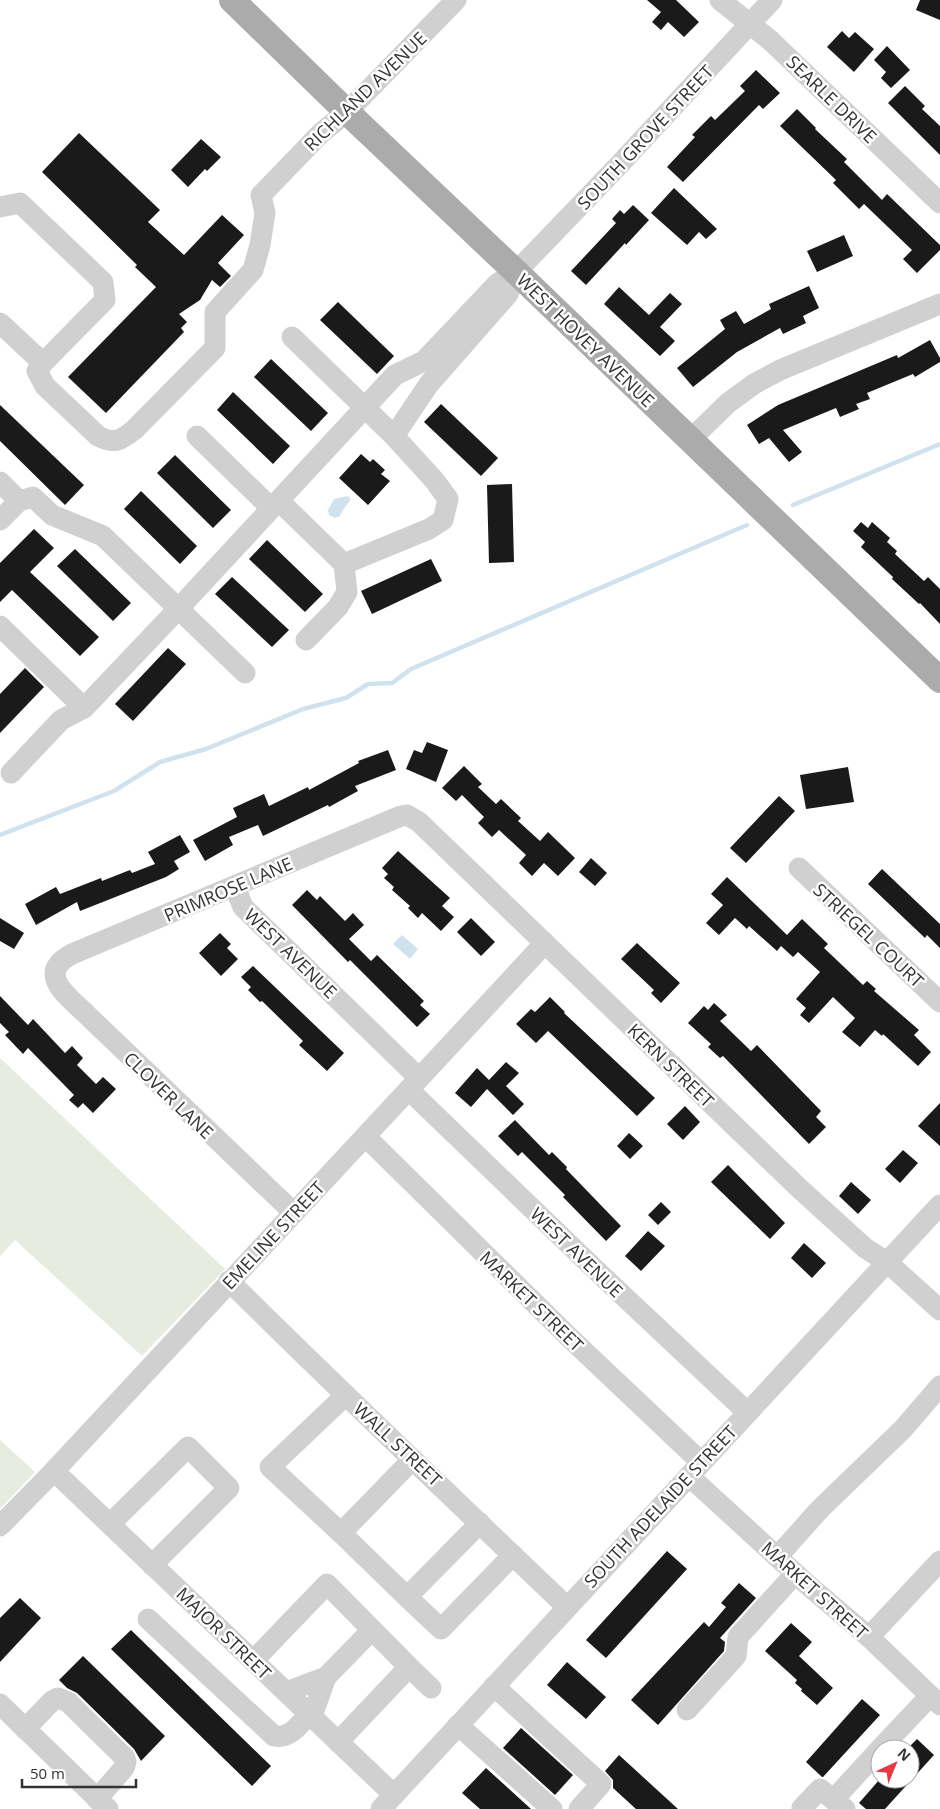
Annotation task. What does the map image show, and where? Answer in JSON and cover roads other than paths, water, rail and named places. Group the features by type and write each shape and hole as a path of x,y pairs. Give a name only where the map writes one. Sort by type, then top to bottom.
{"main road":[{"name":"WEST HOVEY AVENUE","path":"232,0 940,680"}],"street":[{"name":"RICHLAND AVENUE","path":"43,363 37,370 45,386 98,436 108,441 122,440 135,429 215,348 215,312 253,270 260,245 265,213 261,195 321,132 347,112 456,0"},
{"name":"SEARLE DRIVE","path":"720,0 771,40 940,203"},
{"name":"SOUTH GROVE STREET","path":"516,272 619,165 772,0"},
{"path":"0,207 20,203 103,282 105,300 43,363 0,323"},
{"path":"394,436 428,384 441,356 508,294 516,272"},
{"path":"690,440 728,403 754,384 780,370 940,304"},
{"path":"292,337 394,436 435,481 448,499 443,520 429,529 344,564"},
{"path":"11,773 61,720 84,708 395,375 424,361 441,356"},
{"path":"197,436 344,564 347,592 338,607 306,640"},
{"path":"0,482 19,501"},
{"path":"0,520 19,501 33,496 52,515 103,536 245,673"},
{"path":"0,626 84,708"},
{"name":"PRIMROSE LANE","path":"55,970 62,959 72,954 407,815"},
{"name":"KERN STREET","path":"407,815 419,822 800,1189 865,1248 887,1262 940,1310"},
{"name":"STRIEGEL COURT","path":"799,868 940,1002"},
{"name":"WEST AVENUE","path":"235,887 243,907 414,1084 599,1273 747,1412"},
{"name":"EMELINE STREET","path":"0,1526 54,1471 545,944"},
{"name":"CLOVER LANE","path":"55,970 54,978 58,986 294,1213"},
{"name":"MARKET STREET","path":"366,1137 571,1339 776,1557 869,1637 935,1700"},
{"name":"SOUTH ADELAIDE STREET","path":"386,1805 566,1607 940,1205"},
{"name":"WALL STREET","path":"229,1281 566,1607"},
{"path":"776,1557 820,1508 902,1429 940,1386"},
{"path":"346,1395 270,1466 441,1629 513,1555"},
{"path":"110,1524 188,1447 229,1488 152,1565"},
{"path":"341,1533 414,1459"},
{"name":"MAJOR STREET","path":"54,1471 338,1742 386,1805"},
{"path":"408,1597 480,1523"},
{"path":"869,1637 940,1561"},
{"path":"687,1710 736,1656 738,1637 795,1574"},
{"path":"253,1661 327,1584 431,1688"},
{"path":"148,1619 274,1736 282,1737 291,1734 310,1715 326,1676 372,1630"},
{"path":"338,1742 409,1667"},
{"path":"286,1692 326,1676"},
{"path":"494,1686 601,1784 579,1809"},
{"path":"0,1704 25,1729 103,1804 124,1768 126,1758 68,1702 58,1698 52,1701 25,1729"},
{"path":"891,1739 935,1700"},
{"path":"458,1725 552,1809"},
{"path":"804,1809 802,1808 820,1788 839,1804 870,1762"}],"water":[{"path":"348,496 351,499 340,516 335,518 329,515 328,510 334,499"},
{"path":"402,935 418,949 410,959 393,944"}],"waterway":[{"path":"793,505 940,444"},
{"path":"0,835 114,791 160,762 206,749 303,709 346,698 368,684 392,683 411,669 747,525"}]}
